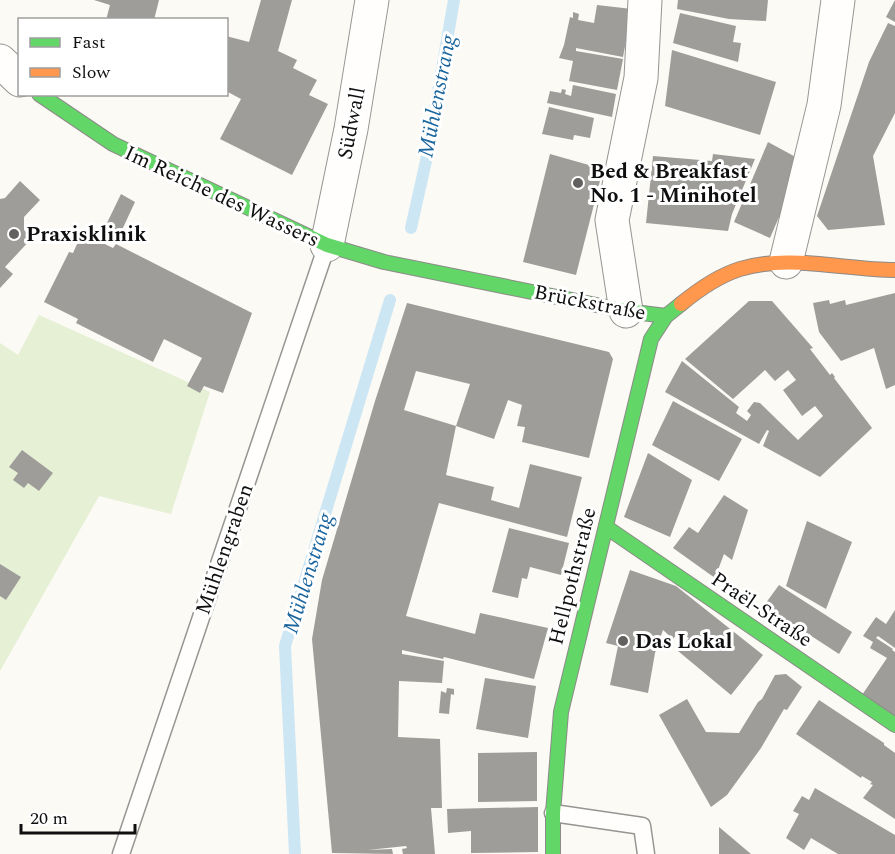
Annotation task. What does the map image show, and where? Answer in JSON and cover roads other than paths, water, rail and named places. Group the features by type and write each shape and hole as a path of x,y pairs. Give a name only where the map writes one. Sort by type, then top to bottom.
{"street":[{"name":"Südwall","path":"327,245 351,129 372,0"},
{"path":"626,311 612,220 641,78 645,0"},
{"path":"786,262 824,105 838,0"},
{"path":"0,61 18,78"},
{"name":"Im Reiche des Wassers","path":"42,96 113,144 327,245 384,262 419,268"},
{"name":"Brückstraße","path":"419,268 626,311 666,316 702,287 740,269 786,262 895,270"},
{"name":"Hellpothstraße","path":"553,854 553,813 561,712 651,339 666,316"},
{"name":"Praël-Straße","path":"606,527 895,725"}],"lane":[{"name":"Mühlengraben","path":"121,854 327,245"},
{"path":"553,813 642,826 646,854"}],"waterway":[{"name":"Mühlenstrang","path":"411,228 426,161 454,0"},
{"name":"Mühlenstrang","path":"295,854 285,646 390,300"}],"place":[{"name":"Bed & Breakfast No. 1 - Minihotel","path":"578,183"},
{"name":"Praxisklinik","path":"14,234"},
{"name":"Das Lokal","path":"623,641"}]}
